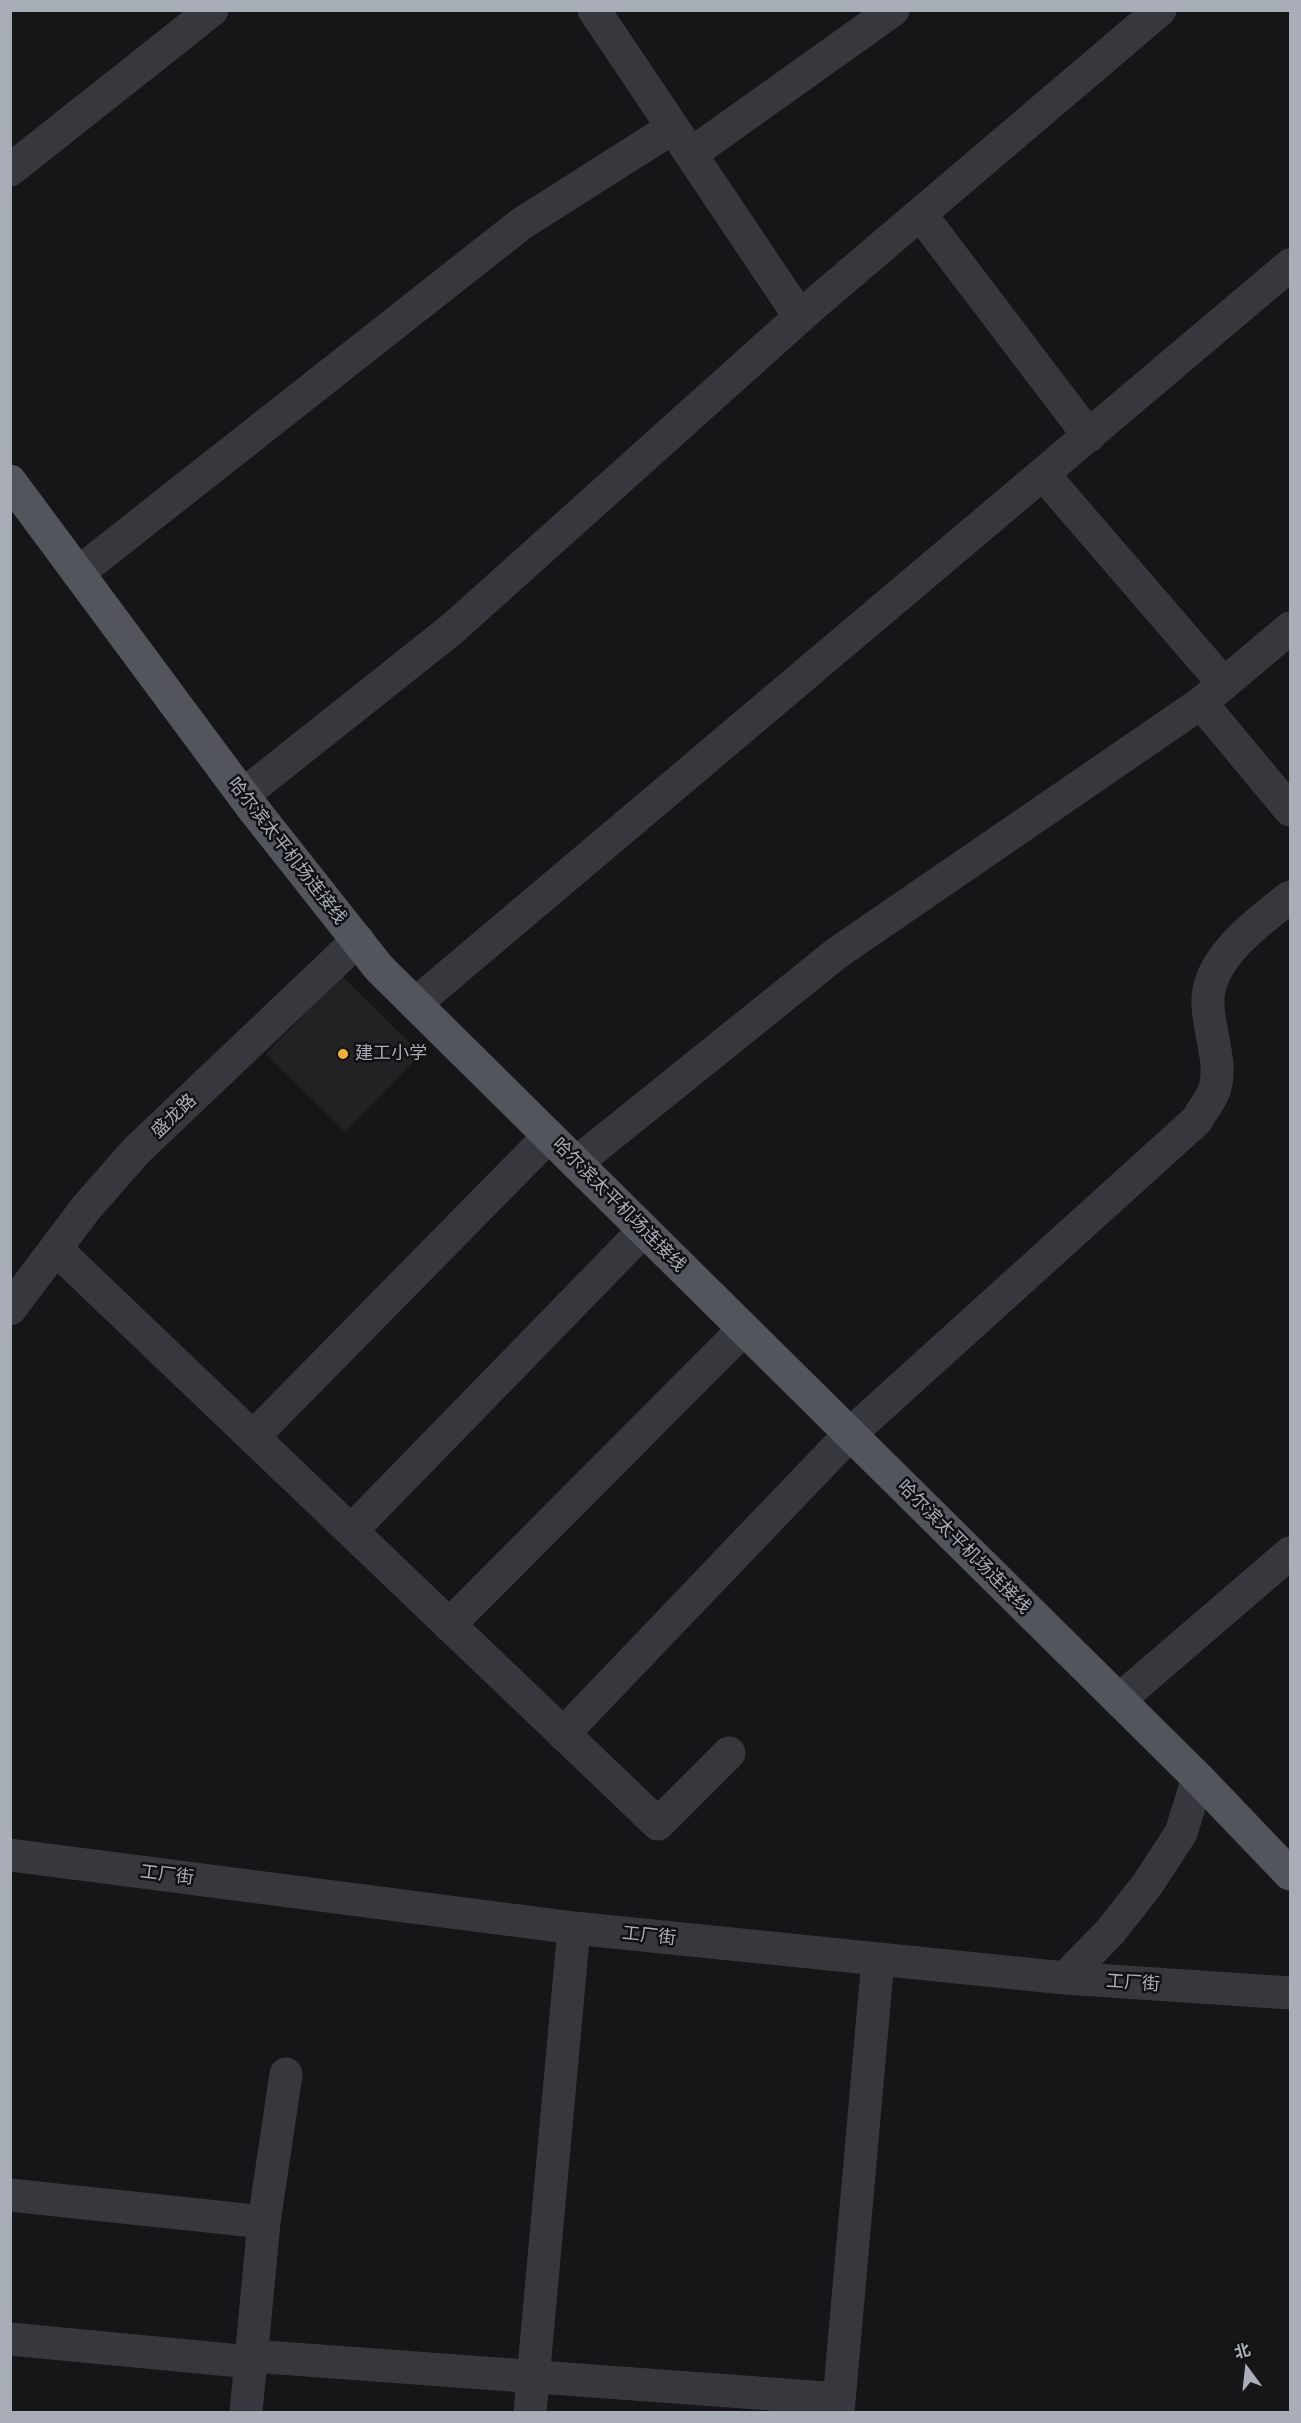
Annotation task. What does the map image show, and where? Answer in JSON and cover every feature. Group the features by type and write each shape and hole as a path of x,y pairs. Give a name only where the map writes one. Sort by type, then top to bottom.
{"main road":[{"name":"哈尔滨太平机场连接线","path":"10,481 243,795 380,968 1198,1778 1290,1874"}],"street":[{"path":"10,170 212,10"},
{"path":"594,10 800,317"},
{"path":"691,154 893,10"},
{"path":"243,795 452,629 800,317 1160,10"},
{"path":"78,573 521,224 672,128"},
{"path":"921,215 1089,436"},
{"path":"415,1004 1290,266"},
{"path":"1043,474 1213,694 1290,810"},
{"path":"576,1163 837,953 1213,694 1290,628"},
{"path":"563,1734 850,1434 1197,1120 1215,1089 1217,1065 1208,1024 1208,995 1219,967 1246,932 1290,897"},
{"name":"盛龙路","path":"10,1309 57,1250 86,1208 137,1150 357,940"},
{"path":"253,1437 549,1136"},
{"path":"351,1531 644,1230"},
{"path":"57,1250 658,1824 729,1753"},
{"path":"449,1625 744,1329"},
{"path":"1119,1700 1290,1553"},
{"path":"1065,1978 1110,1932 1146,1886 1181,1833 1198,1778"},
{"name":"工厂街","path":"10,1855 574,1928 1065,1978 1290,1993"},
{"path":"530,2412 574,1928"},
{"path":"10,2339 252,2359 534,2377 839,2406 879,1959"},
{"path":"246,2412 264,2222 286,2074"},
{"path":"10,2195 264,2222"}],"shaded area":[{"name":"建工小学","path":"342,976 421,1054 345,1132 266,1054"}],"place":[{"name":"建工小学","path":"343,1054"}]}
